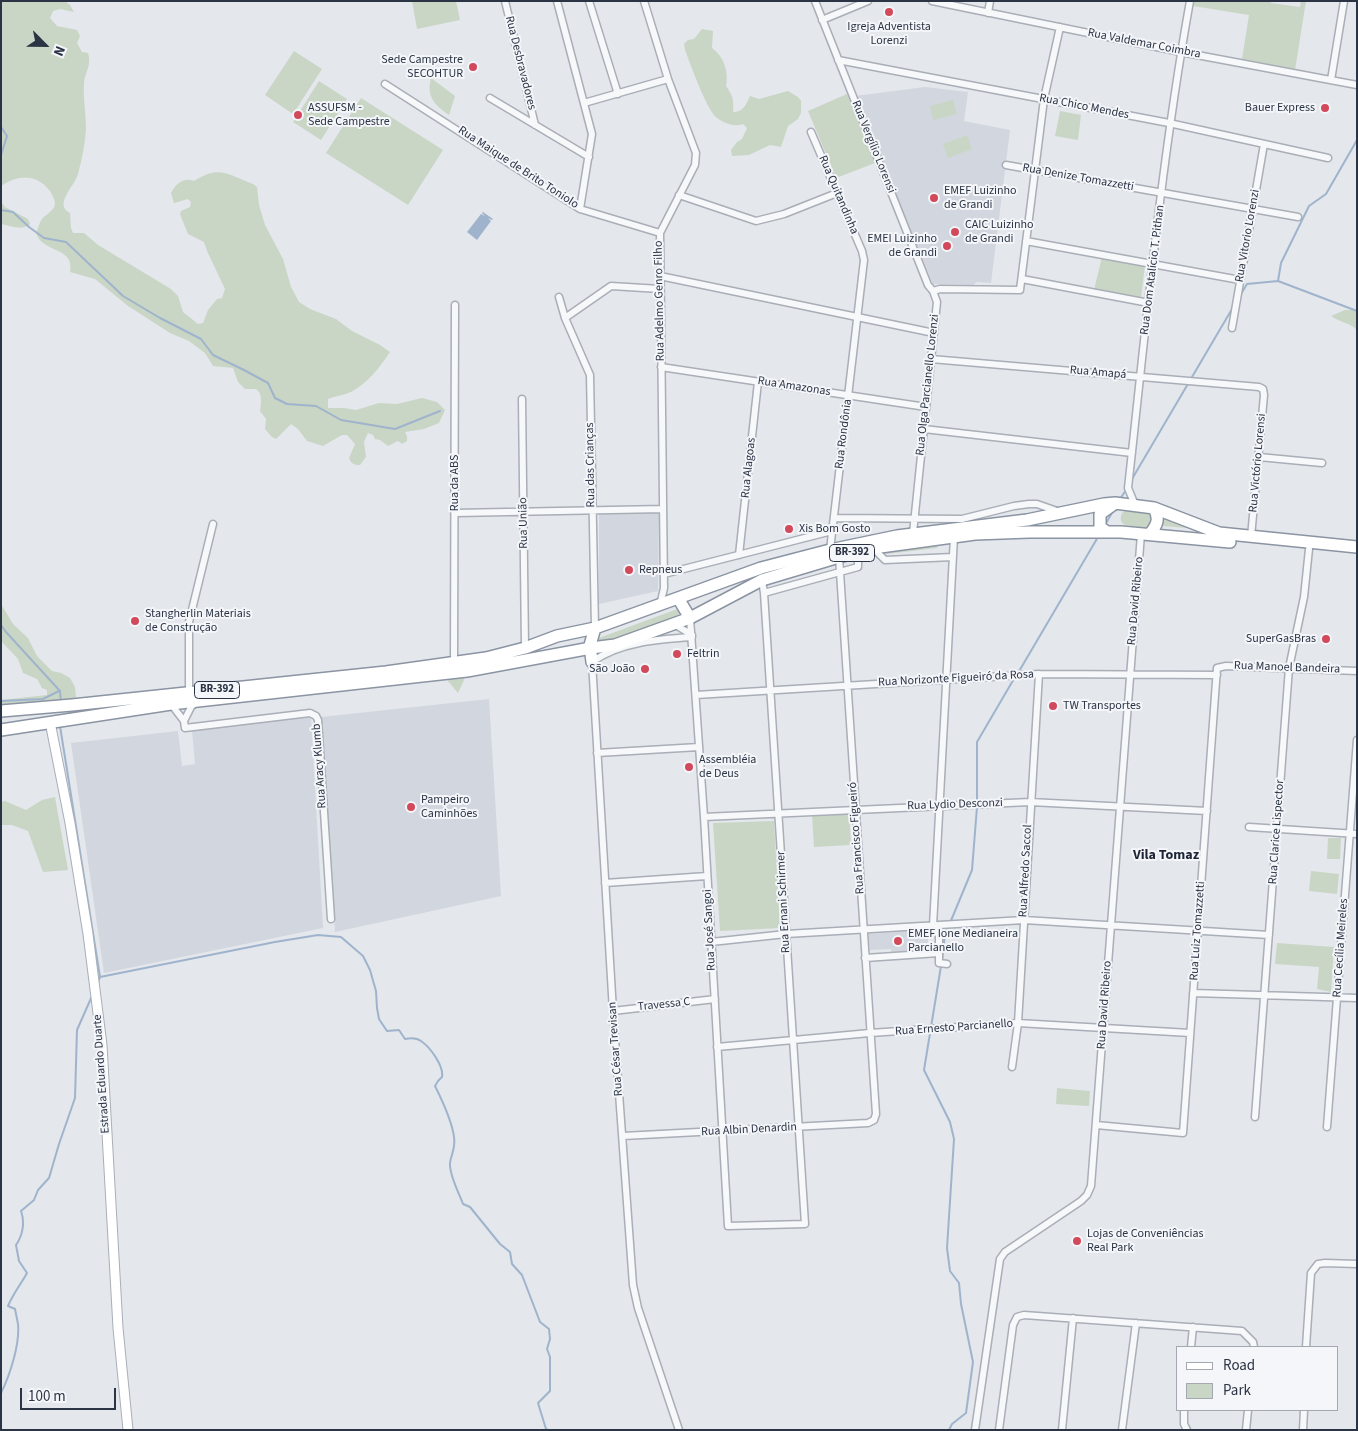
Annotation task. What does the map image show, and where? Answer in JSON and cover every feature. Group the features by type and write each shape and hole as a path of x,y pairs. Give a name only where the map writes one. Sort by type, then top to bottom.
{"highway":[{"name":"BR-392","path":"1,730 171,704 458,672 578,651 656,607 762,568 834,554 912,533 1063,514 1104,504 1122,496 1135,505 1154,508 1219,533 1357,547"},
{"path":"1107,532 1100,526 1100,514 1122,496"},
{"path":"1146,534 1158,520 1158,514 1154,508"},
{"name":"BR-392","path":"1,711 386,672 486,658 525,648 557,636 622,643 690,618 762,580 834,554 975,534 1107,532 1357,553"},
{"path":"678,598 690,618"}],"street":[{"name":"Rua Desbravadores","path":"505,1 535,125"},
{"path":"557,1 592,134 580,208"},
{"path":"589,1 618,94"},
{"name":"Rua Adelmo Genro Filho","path":"644,1 668,79 696,153 695,165 660,233 664,588 660,605 656,607"},
{"name":"Rua Vergílio Lorensi","path":"815,1 928,285 933,291"},
{"path":"822,20 868,1"},
{"name":"Rua Valdemar Coimbra","path":"932,1 1181,52 1357,85"},
{"path":"988,13 990,1"},
{"name":"Rua Dom Atalício T. Pithan","path":"1122,496 1132,453 1169,123 1190,1"},
{"path":"1331,80 1344,1"},
{"path":"933,291 940,289 1020,290 1044,99 1060,27"},
{"name":"Rua Chico Mendes","path":"838,60 1169,123 1328,158"},
{"path":"584,103 668,79"},
{"name":"Rua Maique de Brito Toniolo","path":"384,84 580,208 660,233"},
{"path":"490,98 589,157"},
{"name":"Rua Quitandinha","path":"811,132 862,251 864,260 857,317"},
{"name":"Rua Vitorio Lorenzi","path":"1232,328 1264,144"},
{"name":"Rua Denize Tomazzetti","path":"1006,165 1298,217"},
{"path":"679,195 756,221 784,214 837,193"},
{"path":"1026,241 1240,280"},
{"path":"660,276 934,333"},
{"path":"1022,279 1149,302"},
{"path":"565,318 611,286 660,289"},
{"name":"Rua Olga Parcianello Lorenzi","path":"912,533 937,302 933,291"},
{"name":"Rua das Crianças","path":"559,297 565,318 590,375 595,640"},
{"name":"Rua da ABS","path":"454,662 455,305"},
{"name":"Rua Rondônia","path":"834,554 832,532 857,317"},
{"name":"Rua Amapá","path":"931,360 1259,386 1263,389"},
{"name":"Rua Amazonas","path":"661,367 926,407"},
{"name":"Rua Alagoas","path":"739,555 758,382"},
{"name":"Rua Victório Lorensi","path":"1251,537 1259,457 1263,389"},
{"name":"Rua União","path":"522,399 525,648"},
{"path":"924,429 1132,453"},
{"path":"1259,457 1322,463"},
{"path":"1122,496 1135,505"},
{"path":"834,518 962,519 1014,506 1037,504 1063,514"},
{"path":"1037,504 1043,516"},
{"path":"455,513 663,509"},
{"path":"189,692 189,622 213,524"},
{"path":"664,574 832,532"},
{"name":"Rua David Ribeiro","path":"976,1430 1000,1259 1006,1252 1081,1201 1087,1195 1091,1186 1129,674 1146,534"},
{"path":"948,964 939,963 936,925 940,805 954,537"},
{"path":"873,548 885,560 953,557"},
{"name":"Rua Clarice Lispector","path":"1255,1117 1289,668 1304,597 1309,549"},
{"path":"764,593 858,567 858,552"},
{"name":"Rua Francisco Figueiró","path":"834,554 840,572 876,1114 874,1120"},
{"name":"Rua Ernani Schirmer","path":"728,1226 805,1224 771,690 762,580"},
{"path":"664,588 678,598"},
{"name":"Rua José Sangoi","path":"690,618 704,817 728,1226"},
{"path":"674,624 692,636"},
{"path":"595,640 600,656 633,644 692,636"},
{"name":"Rua César Trevisan","path":"595,640 597,753 633,1285 636,1301 679,1430"},
{"name":"Rua Manoel Bandeira","path":"1217,672 1226,666 1357,670"},
{"name":"Rua Norizonte Figueiró da Rosa","path":"696,695 1039,674 1217,672"},
{"name":"Rua Luiz Tomazzetti","path":"1096,1125 1183,1133 1217,672"},
{"name":"Rua Alfredo Saccol","path":"1012,1067 1018,1024 1039,674"},
{"path":"184,724 191,707 197,701"},
{"path":"171,704 184,724"},
{"name":"Rua Aracy Klumb","path":"184,724 310,713 316,716 331,918"},
{"name":"Estrada Eduardo Duarte","path":"50,722 88,934 102,1045 118,1328 128,1430"},
{"name":"Rua Cecília Meireles","path":"1327,1127 1353,834 1357,740"},
{"path":"597,753 699,747"},
{"name":"Rua Lydio Desconzi","path":"704,817 1030,802 1207,812"},
{"path":"1249,827 1353,834"},
{"path":"605,883 707,876"},
{"path":"711,942 786,934 1024,920 1269,935"},
{"path":"865,958 939,953"},
{"path":"1193,993 1357,998"},
{"name":"Travessa C","path":"613,1010 715,999"},
{"name":"Rua Ernesto Parcianello","path":"717,1047 870,1033 1018,1024 1190,1033"},
{"name":"Rua Albin Denardin","path":"623,1136 868,1123 874,1120"},
{"path":"1306,1346 1311,1273 1318,1264 1357,1264"},
{"path":"1000,1430 1013,1325 1017,1317 1024,1314 1242,1331 1247,1334 1254,1346"},
{"path":"1062,1430 1073,1318"},
{"path":"1122,1430 1136,1323"},
{"path":"1191,1346 1193,1327"},
{"path":"1184,1411 1184,1424 1187,1430"},
{"path":"1246,1430 1248,1411"},
{"path":"1303,1430 1304,1411"}],"shaded area":[{"name":"CAIC Luizinho de Grandi","path":"925,87 968,92 964,121 1010,130 991,283 977,282 973,285 933,284 855,96"},
{"name":"Repneus","path":"659,513 658,591 599,604 599,514"},
{"name":"Pampeiro Caminhões","path":"489,699 501,896 335,932 321,717"},
{"path":"311,717 323,928 104,973 71,743 178,731 182,766 195,764 192,730"},
{"name":"EMEF Ione Medianeira Parcianello","path":"928,930 928,953 892,955 891,949 870,950 868,934"}],"green space":[{"path":"1,1 65,1 74,12 60,9 53,11 50,18 57,26 77,30 80,36 77,43 82,52 88,53 89,65 84,83 86,129 84,146 78,174 64,200 65,209 70,213 73,233 84,233 98,245 171,289 178,296 183,312 198,324 203,323 208,310 217,299 222,298 225,289 204,242 188,234 180,214 181,211 190,207 191,202 188,199 174,203 171,193 183,181 194,181 210,173 217,172 229,174 253,184 257,187 259,205 265,225 283,259 291,287 299,302 310,309 336,319 352,331 390,352 378,369 363,384 351,392 328,399 328,408 356,410 379,403 397,404 422,398 437,402 445,410 439,423 424,429 405,432 407,441 402,444 398,441 388,446 368,433 364,442 366,457 360,465 353,464 349,458 355,444 347,435 342,435 323,446 307,441 298,429 291,424 276,439 265,429 266,419 260,411 260,393 256,389 245,389 238,382 233,368 213,366 205,353 189,341 170,333 128,306 95,279 70,272 68,258 45,244 36,233 40,222 52,211 55,204 49,190 44,184 32,178 20,178 1,186"},
{"path":"412,1 456,1 460,20 417,29"},
{"path":"1194,1 1271,1 1271,3 1300,7 1301,1 1306,1 1295,70 1242,59 1249,15 1193,6"},
{"path":"702,29 713,31 712,48 720,55 725,65 726,86 732,98 733,112 742,109 750,96 759,99 788,91 801,101 801,113 798,119 788,126 781,147 770,145 749,155 732,156 731,150 742,139 747,128 743,124 733,125 727,123 713,114 699,86 685,50 684,44 688,40 694,39"},
{"path":"294,51 322,69 293,114 265,95"},
{"path":"431,78 455,96 449,115 433,100 430,90"},
{"path":"319,81 347,99 321,140 293,122"},
{"path":"847,94 875,163 836,178 808,111"},
{"path":"361,98 443,150 408,205 326,153"},
{"path":"953,100 957,114 933,120 930,106"},
{"path":"1060,111 1081,115 1078,140 1055,136"},
{"path":"967,135 972,149 948,158 943,144"},
{"path":"1,202 5,207 28,219 30,224 20,228 1,224"},
{"path":"1102,257 1145,265 1141,297 1094,290"},
{"path":"1345,310 1357,310 1357,330 1331,316"},
{"path":"1126,510 1153,514 1153,524 1147,528 1125,525 1122,523 1121,518 1122,513"},
{"path":"1163,516 1187,528 1162,526"},
{"path":"937,544 937,548 886,554 884,551"},
{"path":"1,604 13,624 28,638 37,656 52,671 70,678 75,687 76,698 68,701 1,706 1,700 47,695 47,690 42,688 37,679 23,673 18,659 1,641"},
{"path":"680,608 682,611 676,616 656,626 618,639 599,643 599,638"},
{"path":"463,676 464,680 458,693 448,681 449,678"},
{"path":"55,797 68,870 43,872 28,831 12,825 1,825 1,802 5,801 26,810 42,800"},
{"path":"849,811 851,845 814,847 812,814"},
{"path":"774,821 780,928 720,931 713,823"},
{"path":"1328,838 1341,838 1340,859 1327,859"},
{"path":"1311,871 1339,874 1337,894 1309,891"},
{"path":"1277,943 1334,947 1331,992 1317,989 1319,967 1275,964"},
{"path":"1057,1088 1090,1091 1089,1106 1056,1104"}],"water":[{"path":"483,212 493,219 488,218 491,221 477,240 467,232 481,214 485,216"}],"waterway":[{"path":"1,127 7,136 1,155"},
{"path":"1278,281 1281,263 1309,206 1326,194 1357,140"},
{"path":"1,210 13,212 44,238 66,242 123,296 201,339 213,355 268,383 275,398 287,404 316,406 341,420 395,429 440,411"},
{"path":"1241,294 1247,284 1278,281 1357,311"},
{"path":"1132,479 1232,309"},
{"path":"1120,499 1126,490"},
{"path":"1105,525 1113,511"},
{"path":"1018,673 1098,537"},
{"path":"1,625 60,691 61,703"},
{"path":"977,802 977,742 1015,677"},
{"path":"1,701 43,699 59,691"},
{"path":"60,726 100,977 98,983"},
{"path":"950,923 972,870 977,807"},
{"path":"942,959 945,934 948,927"},
{"path":"100,977 318,935 341,937 363,956 370,970 376,991 379,1019 387,1031 399,1030 405,1039 415,1038 421,1041 439,1062 442,1077 435,1086 453,1131 454,1145 450,1168 463,1204 470,1207 500,1244 510,1252 512,1264 522,1275 540,1322 549,1329 550,1339 547,1349 550,1357 550,1391 538,1403 546,1429 548,1430"},
{"path":"941,966 924,1070 950,1122 954,1139 947,1248 950,1271 959,1283 961,1304 973,1362 966,1413 952,1424 949,1430"},
{"path":"1,1393 14,1359 18,1332 15,1309 8,1306 27,1273 19,1261 16,1245 23,1228 21,1211 34,1200 38,1190 49,1178 75,1098 77,1030 92,996"}],"place":[{"name":"Igreja Adventista Lorenzi","path":"889,12"},
{"name":"Sede Campestre SECOHTUR","path":"473,67"},
{"name":"Bauer Express","path":"1325,108"},
{"name":"ASSUFSM - Sede Campestre","path":"298,115"},
{"name":"EMEF Luizinho de Grandi","path":"934,198"},
{"name":"CAIC Luizinho de Grandi","path":"955,232"},
{"name":"EMEI Luizinho de Grandi","path":"947,246"},
{"name":"Xis Bom Gosto","path":"789,529"},
{"name":"Repneus","path":"629,570"},
{"name":"Stangherlin Materiais de Construção","path":"135,621"},
{"name":"SuperGasBras","path":"1326,639"},
{"name":"Feltrin","path":"677,654"},
{"name":"São João","path":"645,669"},
{"name":"TW Transportes","path":"1053,706"},
{"name":"Assembléia de Deus","path":"689,767"},
{"name":"Pampeiro Caminhões","path":"411,807"},
{"name":"EMEF Ione Medianeira Parcianello","path":"898,941"},
{"name":"Lojas de Conveniências Real Park","path":"1077,1241"}],"district":[{"name":"Vila Tomaz","path":"1166,856"}]}
